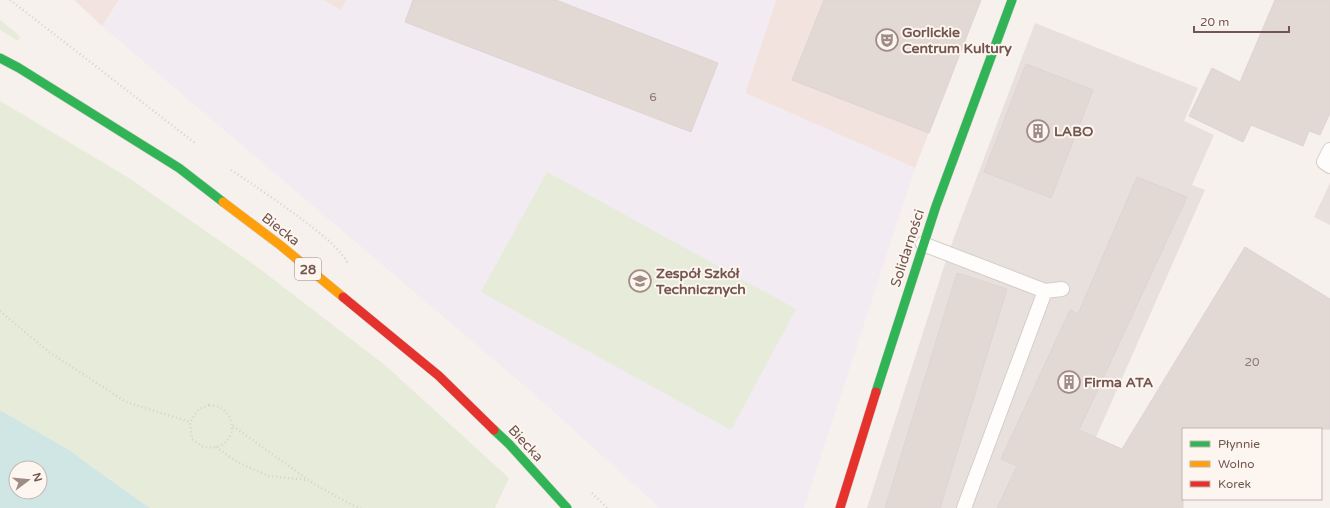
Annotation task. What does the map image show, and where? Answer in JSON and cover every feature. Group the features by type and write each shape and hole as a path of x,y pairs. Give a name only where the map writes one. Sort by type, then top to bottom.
{"main road":[{"name":"Solidarności","path":"840,508 923,244 1012,0"},
{"name":"Biecka","path":"0,58 19,68 179,168 280,245 439,376 509,444 567,508"}],"lane":[{"path":"1330,150 1324,162 1330,166"},
{"path":"923,244 1045,291 1062,290"},
{"path":"964,508 1045,291"}],"path":[{"path":"0,311 49,352 126,402 190,422"},
{"path":"233,426 229,440 220,447 204,448 192,439 190,422 198,409 209,405 220,407 229,415 233,426 309,480 352,505 361,508"},
{"path":"216,447 238,462 269,476 309,480"}],"shaded area":[{"path":"74,0 119,0 102,26"},
{"name":"Zespół Szkół Technicznych","path":"119,0 323,0 341,10 346,0 776,0 745,93 915,168 804,508 660,508 534,394 102,26"},
{"path":"323,0 346,0 341,10"},
{"name":"Gorlickie Centrum Kultury","path":"776,0 981,0 915,168 745,93"},
{"path":"1035,23 1198,88 1184,121 1214,135 1192,185 1205,190 1097,435 1063,508 867,508 949,251"},
{"path":"1330,183 1330,225 1314,217"},
{"path":"0,410 71,451 150,508 0,508"}],"green space":[{"path":"0,20 20,36 18,41 0,30"},
{"path":"0,101 129,178 256,266 386,366 509,478 495,508 150,508 71,451 0,410"},
{"path":"547,172 796,309 731,430 481,292"}],"building":[{"path":"413,0 556,0 718,63 691,132 405,22"},
{"name":"Gorlickie Centrum Kultury","path":"824,0 981,0 929,133 792,80"},
{"path":"1275,0 1330,0 1330,113 1320,135 1309,131 1303,146 1251,125 1243,142 1189,116 1212,68 1240,82"},
{"name":"LABO","path":"1026,64 1093,90 1051,198 984,172"},
{"path":"1137,177 1187,197 1079,430 1122,449 1245,247 1330,299 1330,429 1182,428 1183,508 997,508 1017,466 1001,459 1070,310 1078,314"},
{"path":"957,273 1007,289 940,508 885,508"}],"traffic: fast":[{"path":"876,392 936,206 1012,0"},
{"path":"0,58 19,68 179,168 223,202"},
{"path":"494,430 509,444 567,508"}],"traffic: slow":[{"path":"223,202 280,245 343,297"}],"traffic: jam":[{"path":"343,297 439,376 494,430"},
{"path":"840,508 876,392"}],"place":[{"name":"Gorlickie Centrum Kultury","path":"887,40"},
{"name":"LABO","path":"1038,131"},
{"name":"Zespół Szkół Technicznych","path":"640,281"},
{"name":"Firma ATA","path":"1069,382"}]}
